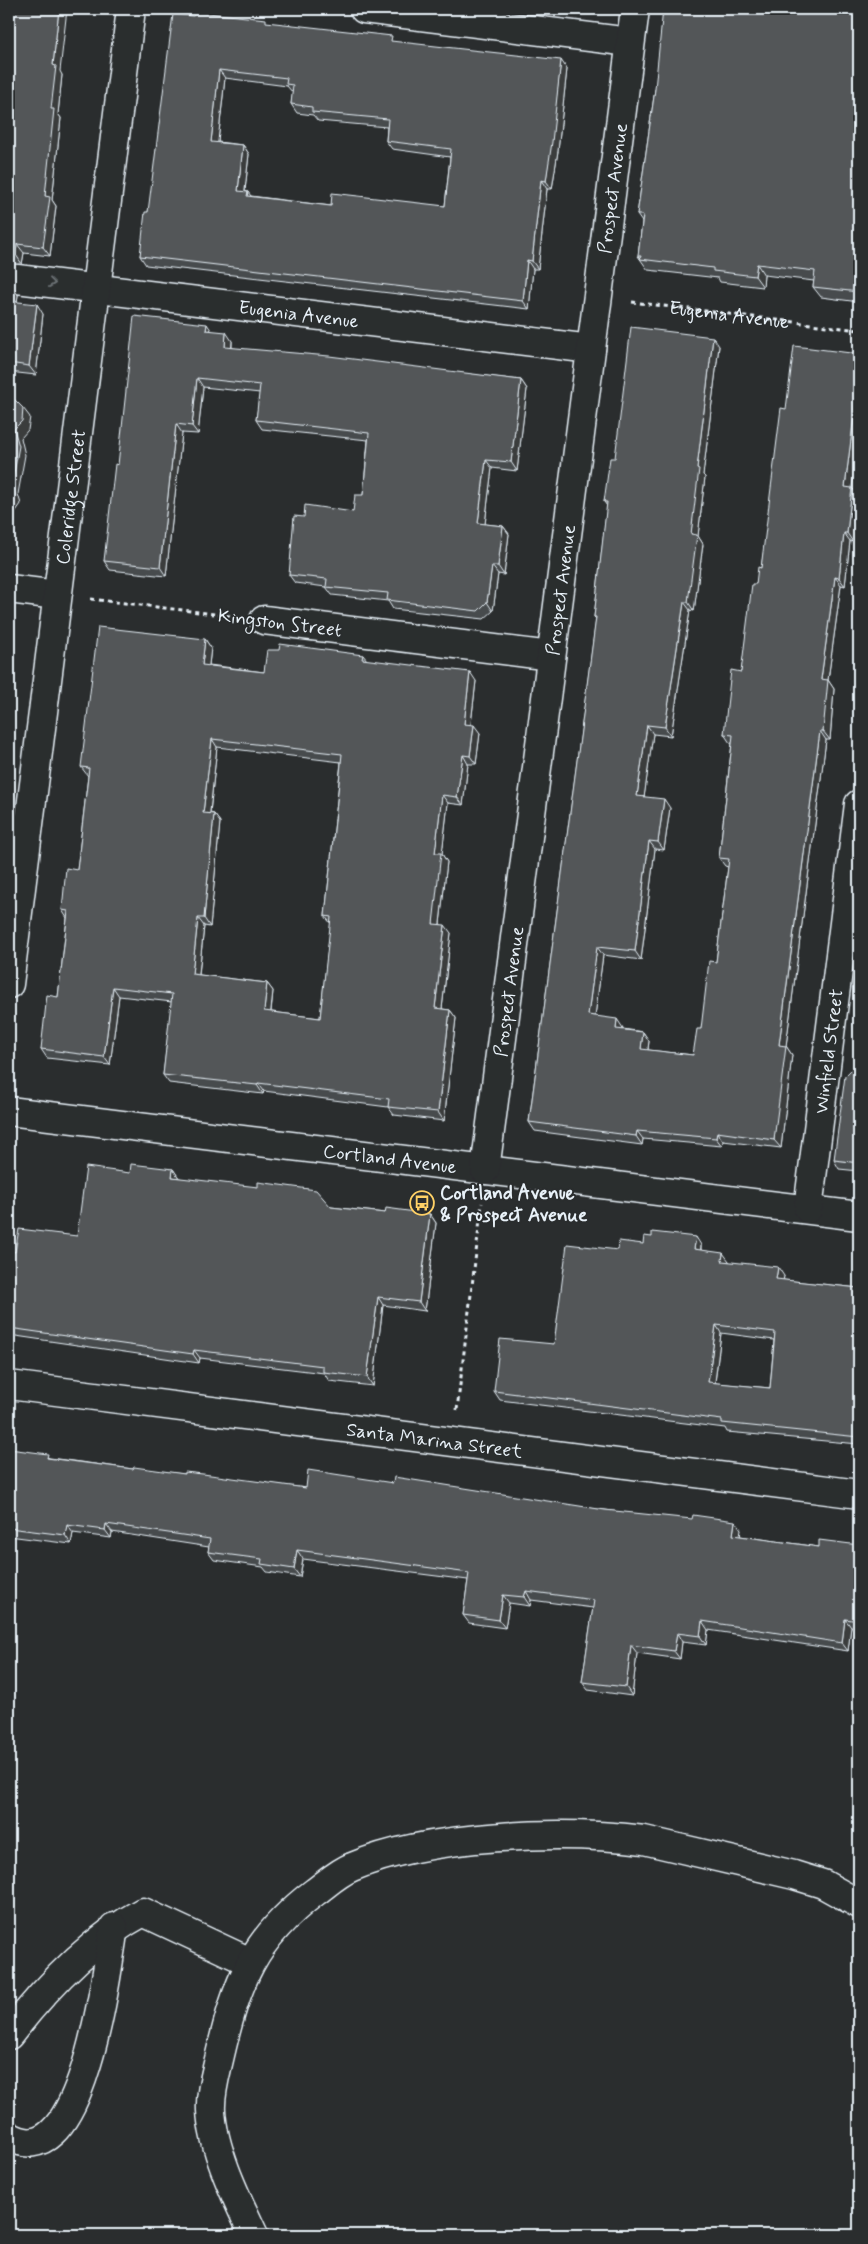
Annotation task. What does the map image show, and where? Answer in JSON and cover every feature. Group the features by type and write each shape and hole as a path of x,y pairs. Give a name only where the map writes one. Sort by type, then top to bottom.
{"street":[{"name":"Coleridge Street","path":"9,984 131,9"},
{"path":"364,9 630,42"},
{"name":"Prospect Avenue","path":"485,1170 635,9"},
{"name":"Eugenia Avenue","path":"9,278 591,349"},
{"path":"9,589 57,595"},
{"name":"Kingston Street","path":"264,620 551,656"},
{"name":"Winfield Street","path":"808,1209 859,804"},
{"name":"Cortland Avenue","path":"9,1111 859,1216"},
{"name":"Santa Marina Street","path":"9,1385 859,1494"},
{"path":"254,2235 227,2172 211,2111 212,2091 228,2019 250,1962 273,1932 298,1905 351,1867 390,1855 436,1845 496,1838 527,1836 644,1840 794,1875 823,1884 859,1904"},
{"path":"9,2035 44,1993 114,1927 143,1912 250,1962"},
{"path":"9,2136 24,2143 41,2142 56,2130 70,2107 83,2076 94,2039 114,1927"}],"path":[{"name":"Eugenia Avenue","path":"597,298 859,330"},
{"name":"Kingston Street","path":"57,595 264,620"},
{"path":"453,1442 485,1170"}],"building":[{"path":"9,9 59,9 53,65 56,66 51,109 54,109 45,196 50,197 43,247 17,244 16,255 9,254"},
{"path":"663,9 859,9 859,292 813,287 815,271 757,264 755,276 713,271 713,268 640,259 641,256 638,256 643,215 637,215 655,89"},
{"path":"198,12 266,19 266,22 392,36 391,41 561,60 546,181 541,180 532,261 527,260 523,301 140,256 145,212 148,212 173,14 193,16","holes":["219,70 287,78 286,84 293,85 291,104 312,107 312,112 388,119 386,141 451,149 445,206 332,193 331,206 247,196 248,192 238,191 243,145 211,142"]},
{"path":"9,285 12,286 9,301"},
{"path":"9,301 37,304 29,366 9,363"},
{"path":"134,316 207,324 206,330 226,332 225,347 329,356 521,380 511,462 486,460 478,523 503,526 498,566 492,566 487,602 478,611 387,600 388,593 326,587 327,579 289,575 294,516 304,517 305,505 353,512 355,495 363,495 369,433 256,420 260,385 197,378 192,426 176,424 160,567 104,561 115,464 118,465"},
{"path":"631,327 713,337 697,468 699,469 691,534 697,535 688,602 684,602 665,727 647,725 637,796 664,799 658,842 649,841 635,951 597,947 588,1015 617,1019 616,1029 643,1032 641,1049 693,1055 697,1029 701,1029 709,961 716,962 729,859 719,858 733,735 724,734 731,670 741,672 752,584 756,584 758,567 761,568 781,408 786,409 794,346 859,354 859,401 856,400 845,487 852,488 839,578 835,577 821,679 828,680 823,731 820,731 779,1045 786,1046 774,1140 717,1132 716,1138 637,1131 636,1136 529,1122 596,617 594,617 607,502 604,502 610,458 615,458"},
{"path":"9,394 23,408 22,421 14,429 19,446 12,484 15,495 9,503"},
{"path":"98,627 205,639 202,665 264,672 267,650 279,650 280,644 363,655 362,659 470,672 464,724 474,725 470,756 463,755 457,797 442,795 435,853 441,853 433,924 445,925 435,1008 450,1010 438,1112 388,1107 389,1099 258,1083 257,1085 163,1075 172,994 113,987 104,1057 41,1049 47,995 58,997 68,911 62,910 66,868 77,870 89,768 81,767","holes":["212,739 342,754 325,916 331,917 320,1018 264,1011 267,983 192,974 198,918 204,918 214,814 203,813"]},
{"path":"859,993 859,1017 856,1017"},
{"path":"859,1031 859,1163 834,1160 845,1076 855,1066"},
{"path":"131,1164 173,1169 172,1177 258,1187 258,1182 316,1190 331,1207 385,1213 386,1208 430,1214 419,1302 378,1297 367,1377 323,1372 323,1366 194,1350 193,1354 9,1328 9,1251 15,1252 19,1229 77,1236 86,1167 130,1173"},
{"path":"652,1232 696,1237 694,1249 723,1253 722,1261 778,1267 776,1279 859,1288 859,1437 722,1423 722,1420 494,1391 500,1339 554,1344 567,1244 618,1250 619,1241 643,1244 644,1236 652,1237","holes":["716,1325 775,1332 770,1388 708,1382"]},
{"path":"9,1449 48,1454 47,1458 133,1469 134,1467 185,1474 185,1472 203,1474 306,1488 308,1470 393,1483 394,1477 605,1510 692,1519 693,1515 735,1521 733,1535 819,1547 819,1540 859,1545 859,1621 845,1619 842,1643 702,1621 700,1636 677,1633 674,1651 631,1645 626,1687 582,1682 594,1600 526,1591 524,1597 503,1595 499,1620 463,1615 469,1573 297,1550 294,1569 261,1564 262,1559 208,1552 210,1539 106,1524 105,1530 67,1525 65,1535 9,1528"}],"place":[{"name":"Cortland Avenue & Prospect Avenue","path":"422,1203"}]}
